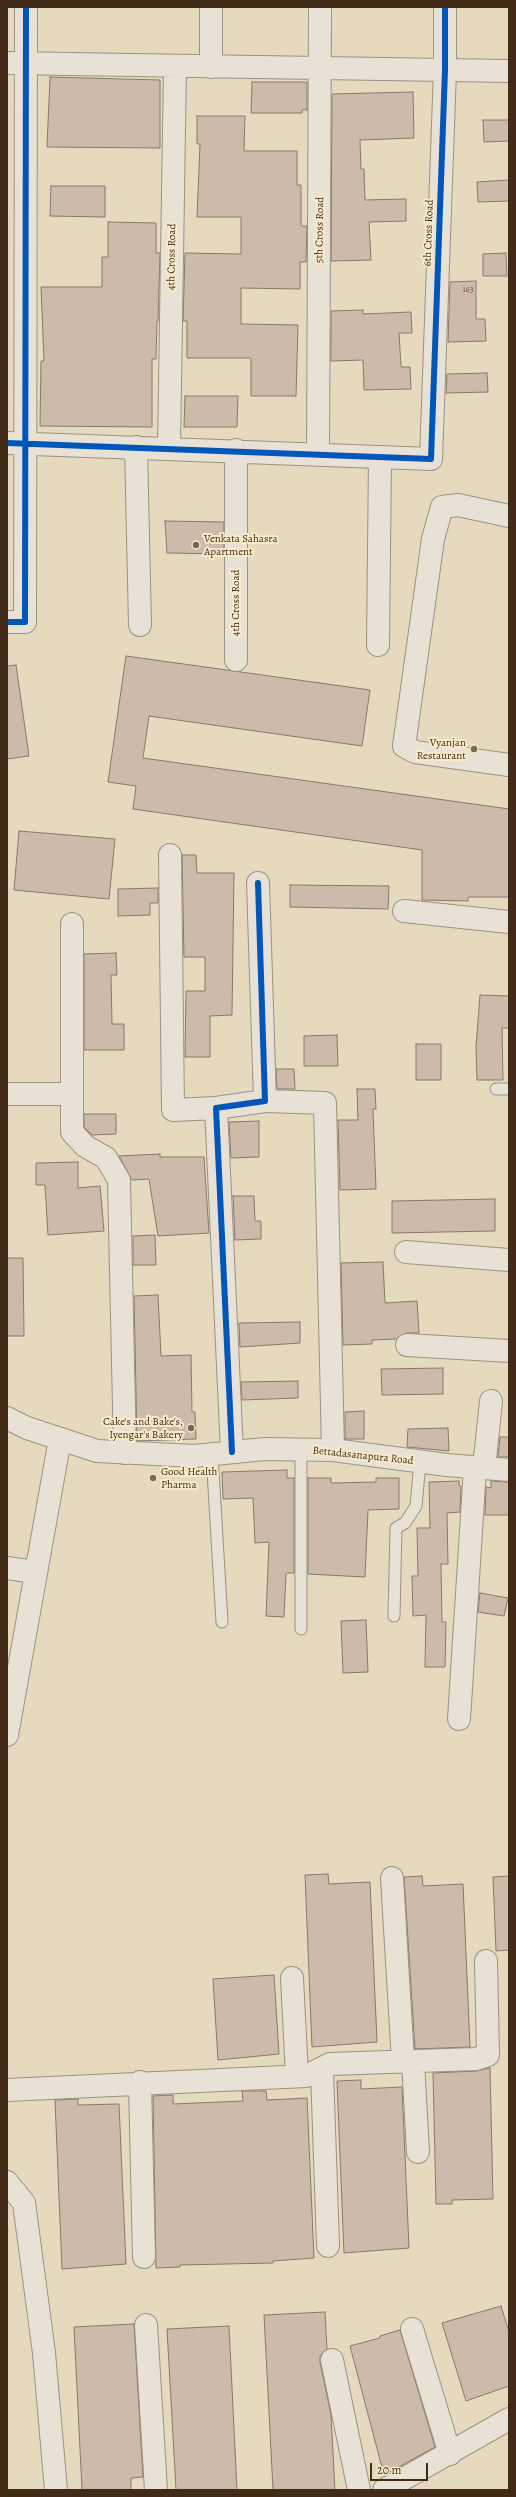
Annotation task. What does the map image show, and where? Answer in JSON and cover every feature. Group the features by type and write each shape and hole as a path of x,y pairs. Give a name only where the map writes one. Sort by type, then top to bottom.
{"street":[{"path":"7,622 25,622 17,443 17,63 26,7"},
{"path":"211,7 211,67"},
{"name":"5th Cross Road","path":"318,454 322,68 320,7"},
{"name":"6th Cross Road","path":"380,456 431,459 445,70 445,7"},
{"path":"17,63 509,72"},
{"name":"4th Cross Road","path":"169,448 175,66"},
{"path":"17,443 380,456 378,645"},
{"path":"136,447 140,625"},
{"name":"4th Cross Road","path":"236,450 236,660"},
{"path":"509,516 458,505 442,507 433,539 404,746 415,752 509,765"},
{"path":"170,855 173,1110 216,1108 265,1101 325,1103 333,1450"},
{"path":"258,883 265,1101"},
{"path":"404,911 509,922"},
{"path":"72,924 72,1132 85,1146 106,1158 119,1180 125,1453"},
{"path":"7,1094 72,1094"},
{"path":"216,1108 222,1453"},
{"path":"406,1252 509,1260"},
{"path":"407,1345 509,1351"},
{"path":"459,1719 480,1468 491,1401"},
{"name":"Bettadasanapura Road","path":"7,1418 60,1439 96,1451 194,1456 265,1449 333,1450 420,1462 509,1470"},
{"path":"7,1735 60,1439"},
{"path":"7,1568 36,1572"},
{"path":"392,1878 408,2061 418,2152"},
{"path":"7,2090 140,2082 306,2076 322,2070 330,2064 476,2059 488,2055 486,1961"},
{"path":"292,1978 297,2076"},
{"path":"322,2070 328,2246"},
{"path":"140,2082 144,2257"},
{"path":"7,2182 24,2203 44,2353 56,2490"},
{"path":"146,2325 156,2490"},
{"path":"412,2329 450,2454"},
{"path":"332,2360 360,2490"},
{"path":"384,2490 450,2454 509,2419"}],"lane":[{"path":"496,1089 509,1090"},
{"path":"301,1450 301,1629"},
{"path":"222,1453 222,1622"},
{"path":"394,1616 396,1528 405,1523 416,1506 420,1462"}],"building":[{"path":"50,77 160,80 160,148 47,147"},
{"path":"252,82 307,82 307,110 302,110 302,113 251,113"},
{"path":"413,92 414,138 360,140 361,169 364,169 365,200 406,199 406,221 369,222 371,260 331,261 332,94"},
{"path":"197,116 245,116 244,151 297,151 297,185 301,185 301,226 307,226 306,262 300,262 300,289 241,288 241,324 298,325 296,396 251,396 251,358 187,358 187,321 183,321 185,253 241,254 241,217 197,217 200,144 197,144"},
{"path":"483,120 509,120 509,141 484,142"},
{"path":"509,180 509,201 478,202 477,182"},
{"path":"51,186 105,186 105,217 50,216"},
{"path":"108,222 156,223 156,253 160,253 156,359 152,359 152,427 40,426 41,361 44,361 41,287 102,287 102,257 108,257"},
{"path":"506,253 507,276 483,276 483,254"},
{"path":"476,281 476,319 485,319 486,341 448,342 450,282"},
{"path":"363,310 363,314 411,312 412,333 399,333 401,367 410,367 411,389 364,390 363,360 331,361 331,311"},
{"path":"487,373 488,392 446,393 447,374"},
{"path":"185,396 238,396 237,427 184,427"},
{"name":"Venkata Sahasra Apartment","path":"165,521 224,522 224,554 167,553"},
{"path":"126,656 370,690 362,746 149,716 143,758 509,809 509,897 468,897 468,901 422,900 422,850 133,809 136,786 108,782"},
{"path":"16,665 29,756 7,759 7,666"},
{"path":"19,831 115,839 109,899 14,890"},
{"path":"182,855 196,855 197,873 234,873 232,1015 210,1016 210,1057 185,1057 186,991 205,991 205,957 184,957"},
{"path":"290,885 389,886 388,909 290,907"},
{"path":"158,888 158,903 150,903 150,915 118,916 118,889"},
{"path":"116,953 117,975 111,975 112,1024 124,1024 124,1050 84,1050 84,954"},
{"path":"480,995 509,996 509,1028 502,1028 503,1080 477,1080 476,1047"},
{"path":"337,1035 338,1066 304,1066 304,1036"},
{"path":"416,1044 441,1044 441,1080 416,1080"},
{"path":"276,1069 294,1069 295,1089 277,1089"},
{"path":"357,1089 375,1089 376,1109 373,1109 376,1189 340,1190 338,1120 358,1120"},
{"path":"84,1114 116,1114 116,1134 92,1135 84,1127"},
{"path":"259,1121 259,1157 231,1158 229,1122"},
{"path":"160,1154 160,1157 204,1157 209,1233 158,1236 149,1179 132,1180 119,1156"},
{"path":"78,1162 78,1188 100,1186 104,1231 48,1235 45,1185 36,1185 36,1163"},
{"path":"233,1196 254,1196 255,1221 261,1221 261,1239 235,1240"},
{"path":"495,1199 495,1231 392,1233 392,1201"},
{"path":"155,1235 156,1265 133,1265 133,1236"},
{"path":"7,1258 23,1258 24,1336 7,1336"},
{"path":"383,1262 385,1303 417,1301 419,1333 407,1333 396,1339 372,1340 372,1344 343,1345 341,1263"},
{"path":"158,1295 161,1356 191,1355 192,1412 195,1412 196,1439 137,1441 134,1296"},
{"path":"300,1322 300,1343 240,1347 239,1323"},
{"path":"443,1368 443,1394 382,1395 381,1369"},
{"path":"298,1381 298,1398 242,1400 241,1382"},
{"path":"364,1411 364,1439 345,1439 345,1412"},
{"path":"448,1428 449,1451 407,1447 408,1429"},
{"path":"500,1437 509,1437 509,1457 498,1457"},
{"path":"287,1470 287,1478 294,1478 294,1573 286,1573 284,1617 266,1616 269,1542 255,1543 253,1498 223,1499 222,1472"},
{"path":"308,1478 331,1478 331,1483 376,1482 376,1478 399,1478 399,1509 368,1510 365,1577 308,1574"},
{"path":"459,1481 459,1486 461,1486 460,1512 447,1513 448,1564 441,1564 442,1622 446,1622 445,1667 425,1667 426,1615 413,1616 412,1576 418,1576 417,1528 430,1528 429,1482"},
{"path":"491,1481 509,1482 509,1515 485,1515 486,1487 491,1488"},
{"path":"480,1593 508,1598 504,1616 478,1612"},
{"path":"366,1620 368,1672 343,1673 341,1621"},
{"path":"328,1874 329,1884 370,1882 377,2042 312,2047 305,1875"},
{"path":"422,1876 423,1886 463,1884 470,2047 415,2049 404,1877"},
{"path":"509,1876 509,1950 496,1951 493,1877"},
{"path":"274,1975 279,2054 218,2060 213,1979"},
{"path":"490,2068 493,2199 452,2200 452,2204 436,2204 433,2073 476,2071"},
{"path":"361,2080 361,2089 402,2087 409,2248 344,2253 337,2081"},
{"path":"242,2091 266,2091 267,2100 307,2098 314,2258 273,2261 273,2263 180,2265 180,2267 156,2268 153,2096 173,2095 173,2104 243,2101"},
{"path":"78,2099 78,2105 119,2104 126,2264 62,2269 55,2100"},
{"path":"501,2306 509,2332 509,2386 466,2401 442,2323"},
{"path":"325,2312 327,2349 320,2356 320,2362 331,2415 335,2490 273,2490 264,2315"},
{"path":"134,2324 143,2477 131,2478 131,2490 82,2490 74,2327"},
{"path":"229,2326 237,2490 176,2490 167,2329"},
{"path":"400,2330 435,2447 384,2475 350,2346 380,2338 380,2336"}],"cycle path":[{"path":"7,622 25,622 26,7"},
{"path":"7,443 431,459 445,70 445,7"},
{"path":"232,1452 216,1108 265,1101 258,883"}],"place":[{"name":"Venkata Sahasra Apartment","path":"196,545"},
{"name":"Vyanjan Restaurant","path":"474,749"},
{"name":"Cake's and Bake's, Iyengar's Bakery","path":"191,1428"},
{"name":"Good Health Pharma","path":"153,1478"}]}
